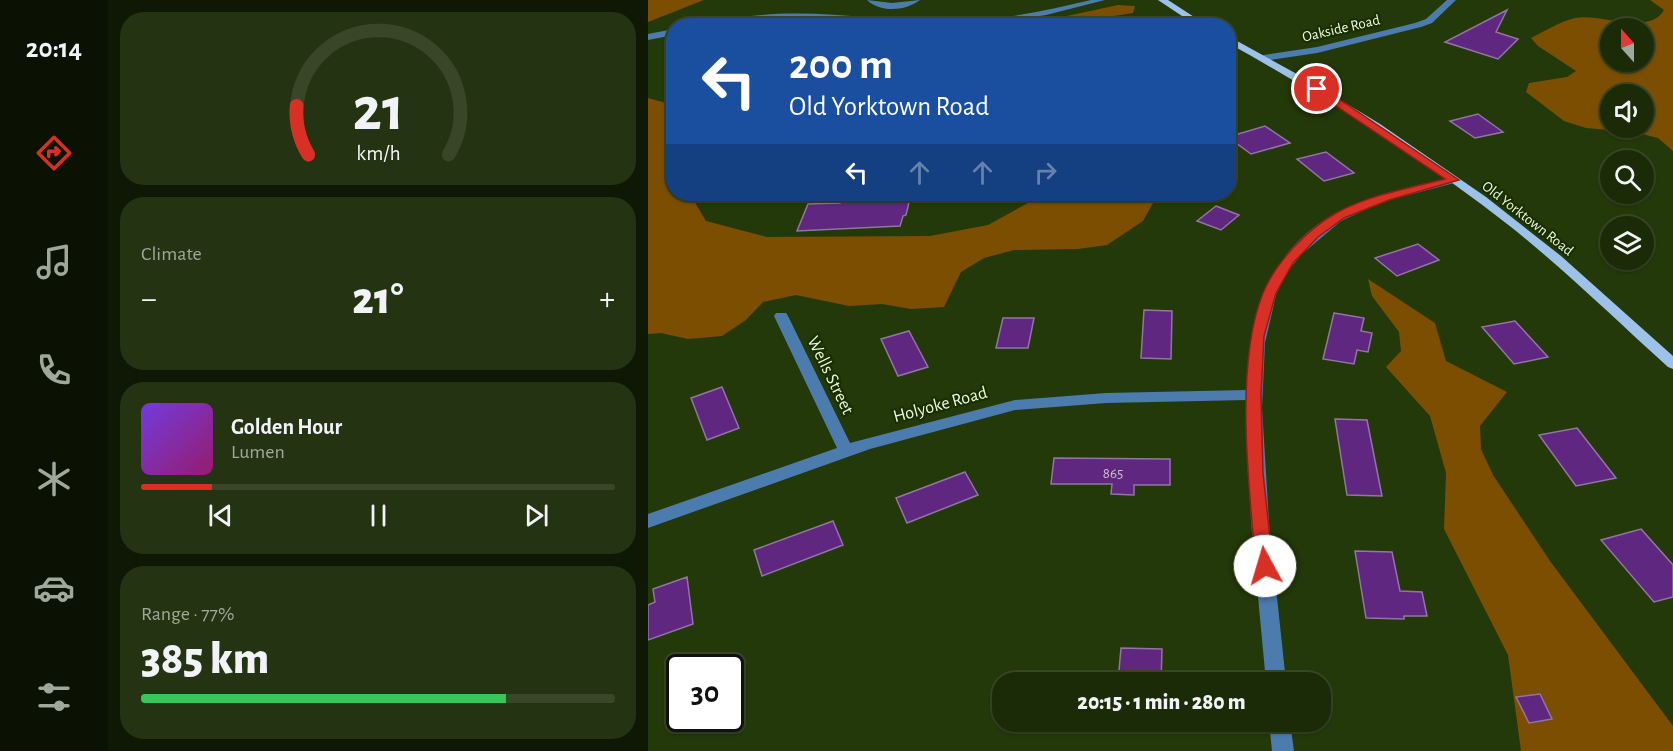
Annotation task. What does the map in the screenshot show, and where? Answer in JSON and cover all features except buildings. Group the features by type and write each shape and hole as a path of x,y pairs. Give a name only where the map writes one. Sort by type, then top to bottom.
{"main road":[{"path":"1162,0 1191,18"},
{"name":"Old Yorktown Road","path":"1236,43 1326,94 1454,180 1516,225 1560,261 1673,364"}],"street":[{"path":"871,0 874,3 898,6 916,0"},
{"path":"1022,18 1101,0"},
{"name":"Oakside Road","path":"1264,58 1317,50 1418,25 1429,21 1452,0"},
{"path":"894,18 898,6"},
{"path":"749,18 809,15 851,18"},
{"path":"648,37 666,34"},
{"path":"1275,672 1256,473 1254,395 1258,336 1270,293 1288,261 1314,235 1340,216 1385,198 1454,180"},
{"name":"Wells Street","path":"781,316 846,451"},
{"name":"Holyoke Road","path":"648,521 846,451 1016,405 1106,398 1254,395"},
{"path":"1281,732 1283,751"}],"shaded area":[{"path":"648,0 704,0 648,22"},
{"path":"1650,0 1673,0 1673,151 1654,137 1654,84 1600,84 1600,129 1586,128 1564,121 1526,92 1529,83 1567,77 1576,71 1538,46 1531,38 1575,18 1600,19 1600,72 1654,72 1654,19 1664,10"},
{"path":"1118,5 1135,6 1133,13 1109,18 1058,18"},
{"path":"648,98 666,103 666,201 694,201 706,221 767,237 930,236 988,225 1031,201 1154,201 1143,221 1107,245 1078,249 1014,250 984,258 961,272 944,307 911,309 882,304 849,306 796,295 763,302 746,320 722,336 688,339 661,333 648,334"},
{"path":"1368,279 1435,323 1446,361 1507,392 1480,426 1481,449 1493,475 1550,561 1673,726 1673,751 1521,751 1508,655 1444,529 1446,473 1430,416 1386,367 1401,351 1399,332 1372,296"}],"route":[{"path":"1265,566 1256,473 1254,395 1258,336 1270,293 1288,261 1314,235 1340,216 1385,198 1454,180 1382,130 1317,89"}]}
